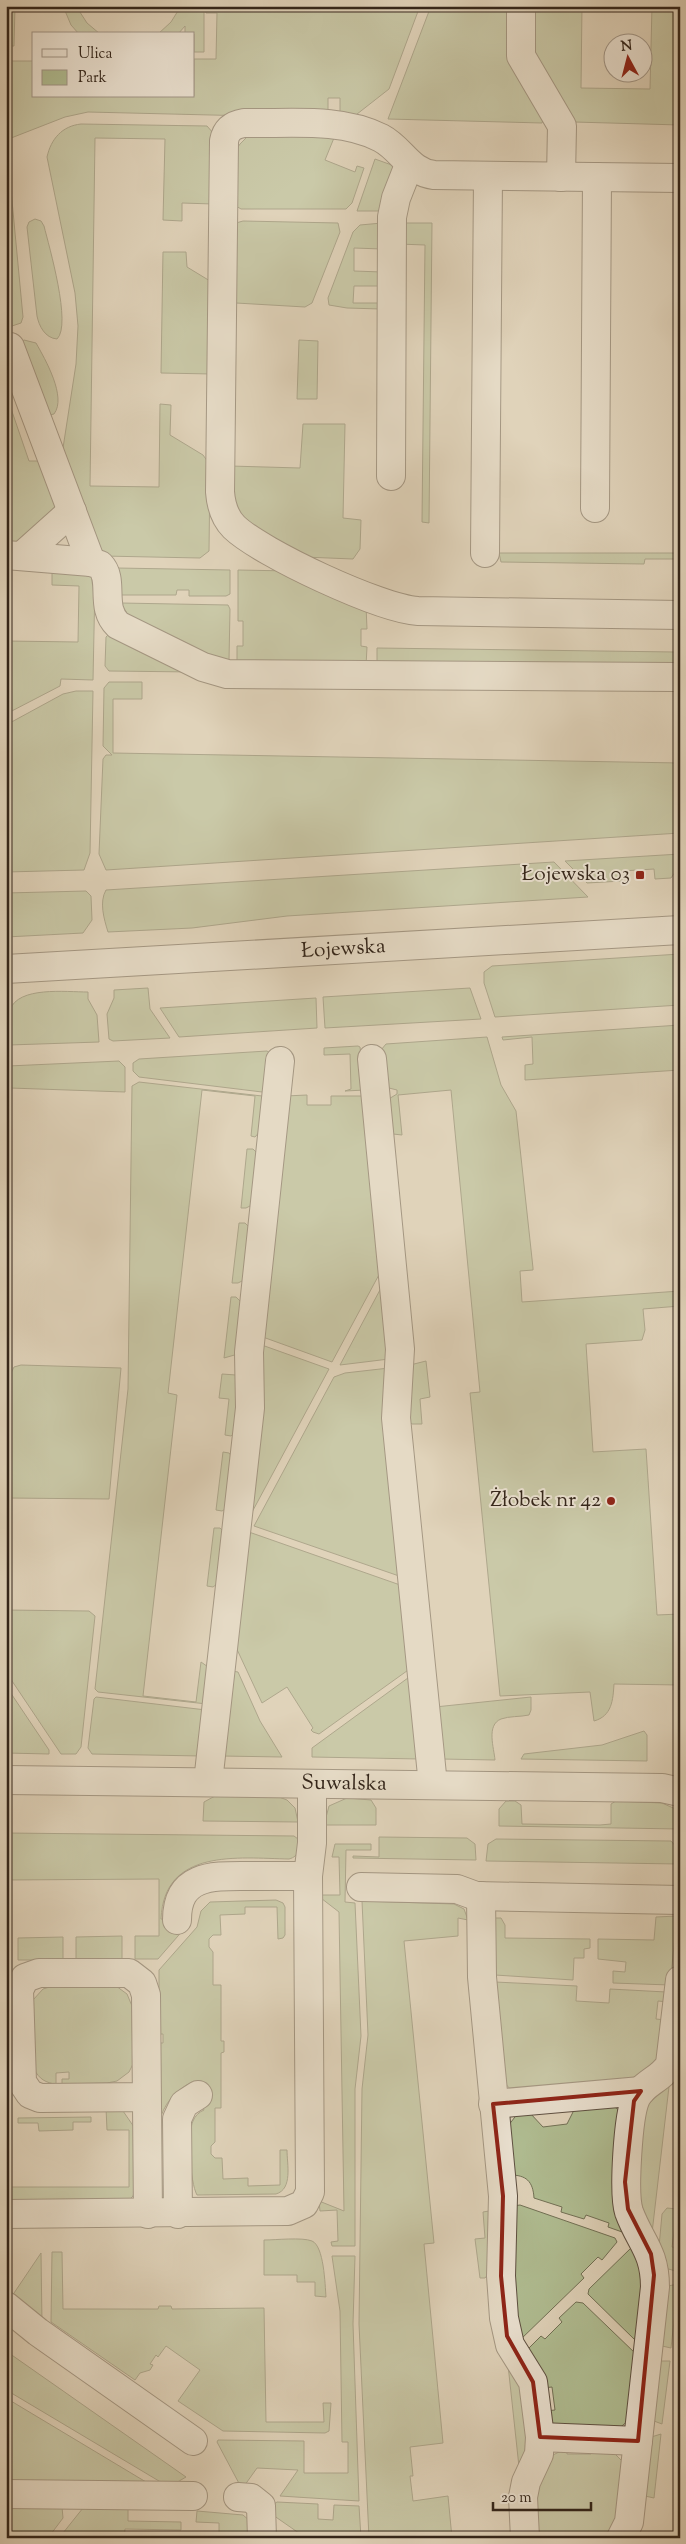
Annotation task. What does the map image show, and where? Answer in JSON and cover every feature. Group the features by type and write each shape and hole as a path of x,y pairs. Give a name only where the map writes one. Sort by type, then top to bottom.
{"street":[{"path":"521,6 521,56 562,126 562,177"},
{"path":"680,178 429,175 409,165 387,142 345,126 244,124 233,126 226,133 224,141 220,492 227,518 240,533 283,558 393,607 418,611 680,615"},
{"path":"390,476 392,217 396,198 409,165"},
{"path":"485,553 488,176"},
{"path":"595,508 596,178"},
{"path":"10,347 91,562"},
{"path":"14,555 72,511"},
{"path":"14,555 98,564 104,569 109,613 118,625 203,667 227,674 676,676"},
{"name":"Łojewska","path":"6,969 680,930"},
{"path":"372,1059 400,1349 396,1418 433,1785"},
{"path":"208,1782 250,1408 249,1352 280,1061"},
{"name":"Suwalska","path":"6,1780 662,1788 680,1792"},
{"path":"6,2214 178,2214 288,2211 301,2207 309,2196 308,1876 312,1843 312,1784"},
{"path":"176,1920 178,1903 183,1894 201,1880 220,1876 308,1876"},
{"path":"361,1887 457,1889 481,1896 680,1900"},
{"path":"481,1896 482,1977 503,2196 501,2276 507,2336 533,2382 540,2437 539,2454 524,2489 522,2503 527,2534"},
{"path":"147,2098 40,2098 26,2091 22,2082 19,1990 25,1978 39,1973 129,1973 139,1979 146,1995 147,2098 148,2214"},
{"path":"621,2538 629,2522 654,2275 650,2254 628,2209 625,2182 634,2101 642,2090 663,2075 670,2064 680,1980"},
{"path":"493,2104 642,2090"},
{"path":"178,2214 177,2119 184,2104 198,2095"},
{"path":"6,2306 38,2332 193,2441"},
{"path":"540,2437 638,2440"},
{"path":"6,2494 193,2496"},
{"path":"238,2497 251,2498 261,2506 262,2538"}],"highlighted area":[{"path":"641,2091 634,2101 625,2182 628,2209 651,2254 654,2275 638,2441 540,2437 533,2382 507,2336 501,2276 503,2196 493,2104"}],"green space":[{"path":"6,6 15,6 14,46 6,46"},
{"path":"63,6 76,6 87,23 98,32 77,32 71,25"},
{"path":"181,6 204,6 204,52 195,52 195,32 185,32 185,26 180,32 160,32 171,22"},
{"path":"206,6 420,6 389,89 352,118 340,118 340,98 328,98 328,114 334,118 88,112 65,117 6,140 6,61 32,61 32,98 195,98 195,59 216,59 217,13 206,13"},
{"path":"431,6 509,6 544,116 542,123 388,119"},
{"path":"531,6 582,6 581,88 650,89 650,82 654,82 652,6 680,6 680,125 574,122 530,56"},
{"path":"81,124 207,126 214,134 213,204 182,203 182,221 163,220 165,139 95,138 90,486 159,487 160,404 171,405 170,435 203,455 210,469 209,551 200,558 103,556 63,448 76,364 78,326 75,293 47,157 51,145 58,134 68,127"},
{"path":"336,133 325,160 355,172 357,166 364,168 352,203 346,209 241,209 236,206 236,150 250,134"},
{"path":"375,159 400,168 384,211 357,211"},
{"path":"6,161 9,169 23,317 21,323 12,326 8,324 6,319"},
{"path":"35,219 41,221 44,226 58,285 62,318 61,331 57,339 43,331 37,316 27,227 29,222"},
{"path":"243,221 338,223 340,232 312,303 305,307 236,303 236,223"},
{"path":"382,223 382,249 354,248 354,271 382,272 382,286 354,286 353,303 381,303 381,309 347,308 329,305 328,298 353,232 360,225"},
{"path":"398,223 432,223 429,523 422,522 425,245 398,244"},
{"path":"676,229 680,229 680,407 677,407"},
{"path":"163,252 186,252 187,267 210,281 208,356 212,374 161,373"},
{"path":"24,340 36,343 53,378 58,398 54,414 49,415 21,342"},
{"path":"299,340 318,341 317,399 297,399"},
{"path":"6,394 29,461 44,461 58,508 18,547 6,549"},
{"path":"303,424 345,424 343,518 361,520 360,549 353,559 304,557 293,553 233,511 230,466 300,468"},
{"path":"499,553 680,553 680,559 645,559 644,564 501,562"},
{"path":"52,568 92,573 95,582 93,680 61,679 60,686 6,714 6,641 78,642 79,586 52,585"},
{"path":"117,568 230,570 230,594 226,596 189,596 189,590 177,590 176,595 119,595"},
{"path":"238,570 290,571 366,606 367,629 361,629 361,646 367,647 366,666 237,661 237,646 243,646 243,621 238,621"},
{"path":"121,603 228,605 230,609 229,660 226,664 132,622"},
{"path":"109,634 193,672 109,671 105,666 106,637"},
{"path":"377,648 675,652 675,670 377,666"},
{"path":"109,682 142,682 142,699 113,699 113,753 680,763 680,833 106,870 99,854 103,759 106,755 112,755 103,746 104,688"},
{"path":"76,691 93,691 90,853 84,870 6,872 6,725 63,694"},
{"path":"680,854 680,865 671,878 655,879 654,869 622,871 622,881 587,883 565,861"},
{"path":"554,862 588,897 287,916 192,928 108,932 103,911 103,900 106,890"},
{"path":"86,891 91,896 92,920 83,933 6,937 6,893"},
{"path":"680,954 680,1005 495,1017 484,983 484,972 492,966"},
{"path":"148,988 150,1009 170,1038 113,1041 109,1039 107,1014 114,998 114,990"},
{"path":"470,988 481,1019 325,1028 323,997"},
{"path":"56,991 88,992 88,999 97,1015 99,1042 9,1045 8,1023 10,1010 15,1002 22,997"},
{"path":"316,998 317,1028 179,1037 160,1008"},
{"path":"680,1025 680,1070 525,1080 525,1065 533,1064 532,1037 503,1040 502,1037"},
{"path":"487,1037 501,1085 516,1111 533,1268 533,1270 520,1271 522,1302 680,1291 680,1306 643,1309 645,1330 642,1340 586,1344 593,1452 646,1449 657,1615 680,1614 680,1685 614,1684 612,1701 608,1711 600,1719 594,1721 590,1692 500,1696 470,1393 480,1392 451,1090 398,1095 402,1135 393,1134 387,1100 397,1094 397,1090 389,1088 386,1084 381,1050 386,1044"},
{"path":"360,1047 365,1090 345,1091 351,1089 350,1054 324,1055 324,1048"},
{"path":"267,1051 270,1053 266,1086 262,1092 139,1077 133,1071 133,1063 139,1059"},
{"path":"119,1061 125,1067 125,1092 10,1088 8,1113 8,1066"},
{"path":"139,1082 262,1096 264,1098 262,1129 255,1137 251,1136 255,1096 202,1090 168,1393 177,1395 143,1696 196,1702 201,1662 211,1669 207,1704 98,1692 95,1689 128,1389 132,1086"},
{"path":"307,1095 307,1105 331,1105 331,1096 365,1096 381,1271 332,1362 260,1336 285,1096"},
{"path":"247,1149 253,1149 259,1155 254,1204 241,1208"},
{"path":"239,1223 245,1223 251,1229 246,1279 238,1283 232,1283"},
{"path":"381,1288 389,1359 340,1365"},
{"path":"231,1297 236,1297 243,1304 238,1354 224,1358"},
{"path":"259,1344 329,1369 251,1514"},
{"path":"426,1361 430,1397 420,1399 422,1424 412,1424 407,1420 410,1365"},
{"path":"21,1365 121,1368 109,1499 8,1498 11,1373 14,1367"},
{"path":"389,1368 402,1577 254,1526 334,1377 345,1373"},
{"path":"222,1374 236,1375 241,1400 237,1431 231,1436 225,1435 229,1399 219,1398"},
{"path":"223,1452 229,1453 234,1459 229,1507 222,1511 216,1510"},
{"path":"214,1528 220,1528 226,1534 221,1581 213,1587 207,1586"},
{"path":"246,1531 403,1586 411,1668 319,1734 311,1730 313,1728 287,1687 262,1703 234,1643"},
{"path":"6,1610 89,1611 95,1616 81,1747 76,1754 61,1754 6,1672"},
{"path":"232,1671 238,1672 260,1721 282,1757 221,1756"},
{"path":"412,1675 420,1759 312,1757 312,1748"},
{"path":"6,1686 49,1750 49,1754 6,1753"},
{"path":"96,1697 206,1710 201,1756 92,1754 88,1748 94,1699"},
{"path":"531,1697 529,1715 507,1717 496,1722 492,1731 495,1760 441,1759 435,1707"},
{"path":"644,1731 647,1735 647,1761 521,1759 524,1754 602,1745"},
{"path":"215,1796 279,1797 287,1800 295,1808 298,1822 203,1821 204,1802"},
{"path":"347,1798 371,1800 376,1808 376,1825 324,1825 329,1806"},
{"path":"506,1801 515,1801 521,1805 522,1824 600,1825 611,1824 611,1804 616,1801 662,1803 680,1811 680,1829 499,1826 499,1809"},
{"path":"6,1833 294,1836 298,1839 298,1849 297,1854 289,1859 227,1859 207,1862 189,1869 175,1880 165,1896 161,1919 191,1921 158,1959 135,1959 135,1936 159,1936 159,1879 6,1880"},
{"path":"379,1837 467,1838 475,1844 476,1860 353,1858 353,1856 379,1857"},
{"path":"496,1839 671,1841 679,1850 679,1864 486,1861 488,1844"},
{"path":"335,1844 371,1844 371,1850 346,1850 345,1902 355,1903 361,2036 355,2089 355,2246 332,2246 331,2242 338,2241 337,2210 320,2211 319,2201 344,2211 339,1912 317,1895 340,1895 339,1857 332,1857"},
{"path":"276,1900 283,1903 285,1907 285,1935 283,1938 278,1939 277,1907 245,1907 245,1914 220,1915 221,1935 213,1935 209,1939 209,1947 213,1952 213,1985 221,1985 221,2041 224,2041 224,2052 221,2053 221,2108 215,2108 215,2142 211,2146 211,2154 215,2158 222,2158 223,2179 248,2178 248,2186 280,2185 280,2150 287,2150 287,2182 285,2187 276,2194 197,2195 191,2169 190,2136 194,2119 204,2110 192,2082 175,2094 163,2110 159,2123 159,2043 163,2043 163,2034 159,2034 159,1970 197,1927 201,1911 210,1902"},
{"path":"362,1901 454,1904 464,1909 468,1920 458,1918 458,1936 404,1941 434,2243 424,2244 443,2443 410,2447 413,2476 410,2476 413,2501 448,2496 452,2538 369,2538 359,2324 362,2089 368,2035"},
{"path":"677,1916 670,1985 613,1983 613,1971 625,1972 626,1962 598,1959 598,1939 654,1940 656,1917"},
{"path":"495,1918 501,1918 505,1925 505,1938 590,1939 590,1948 584,1949 584,1958 574,1958 573,1980 495,1975"},
{"path":"122,1936 122,1960 76,1960 76,1937"},
{"path":"63,1937 63,1960 18,1960 18,1938"},
{"path":"495,1982 577,1986 576,2001 609,2003 610,1989 666,1992 668,2002 658,2001 656,2019 666,2020 661,2060 647,2078 510,2089 505,2083"},
{"path":"53,1986 116,1986 127,1994 132,2006 133,2064 129,2072 117,2081 107,2083 62,2084 62,2079 69,2079 69,2072 56,2073 56,2084 49,2083 38,2075 34,2069 33,2000 43,1989"},
{"path":"670,2078 652,2233 638,2208 643,2108"},
{"path":"610,2104 619,2110 625,2233 608,2227 609,2223 586,2215 584,2219 561,2212 562,2207 534,2198 532,2187 528,2180 520,2176 510,2175 508,2126 518,2113 530,2113 543,2127 567,2124 575,2108"},
{"path":"106,2108 123,2111 134,2127 135,2189 133,2196 129,2200 6,2202 6,2187 129,2187 129,2130 107,2130"},
{"path":"91,2117 91,2122 73,2122 73,2130 39,2131 38,2123 18,2123 18,2118"},
{"path":"520,2205 615,2238 617,2242 602,2260 598,2257 581,2274 584,2278 519,2341 515,2332 513,2206"},
{"path":"667,2208 677,2209 672,2247 680,2248 679,2272 665,2268 659,2247 662,2214"},
{"path":"489,2211 489,2273 485,2278 480,2278 475,2239 485,2238 483,2212"},
{"path":"302,2239 316,2244 323,2266 326,2297 315,2296 315,2282 297,2282 297,2275 264,2275 264,2240"},
{"path":"631,2248 645,2263 635,2340 588,2294 589,2289"},
{"path":"52,2252 62,2252 63,2309 158,2309 159,2306 171,2306 172,2309 264,2308 266,2422 324,2422 323,2403 331,2403 329,2431 325,2433 223,2431 178,2401 200,2370 166,2346 150,2364 153,2365 150,2370 140,2373 135,2380 51,2322"},
{"path":"41,2253 42,2324 12,2296"},
{"path":"332,2256 355,2256 353,2324 359,2501 280,2496 298,2470 257,2468 242,2489 217,2442 218,2440 304,2441 304,2473 348,2473 348,2442 342,2442 340,2311"},
{"path":"678,2284 671,2348 662,2346 668,2286"},
{"path":"576,2302 583,2303 636,2354 629,2420 617,2430 551,2424 545,2411 555,2410 552,2387 543,2388 527,2350 541,2336 545,2339 562,2322 559,2318"},
{"path":"6,2351 186,2477 169,2487 13,2394 6,2389"},
{"path":"659,2361 670,2361 662,2424 654,2421"},
{"path":"508,2365 517,2371 533,2450 520,2476"},
{"path":"6,2398 156,2488 6,2485"},
{"path":"661,2434 654,2498 645,2496 648,2438"},
{"path":"567,2448 567,2454 591,2454 591,2449 612,2451 624,2463 620,2513 612,2530 605,2535 544,2534 537,2531 532,2492 551,2456"},
{"path":"6,2501 62,2507 63,2518 48,2538 6,2538"},
{"path":"277,2502 318,2504 318,2519 333,2520 334,2505 359,2506 361,2538 306,2538 270,2513"},
{"path":"128,2503 128,2521 181,2522 181,2530 125,2529 124,2538 59,2538 83,2508"},
{"path":"197,2511 243,2515 250,2521 255,2538 219,2538 219,2523 196,2522"}],"place":[{"name":"Łojewska 03","path":"640,875"},
{"name":"Żłobek nr 42","path":"611,1501"}]}
